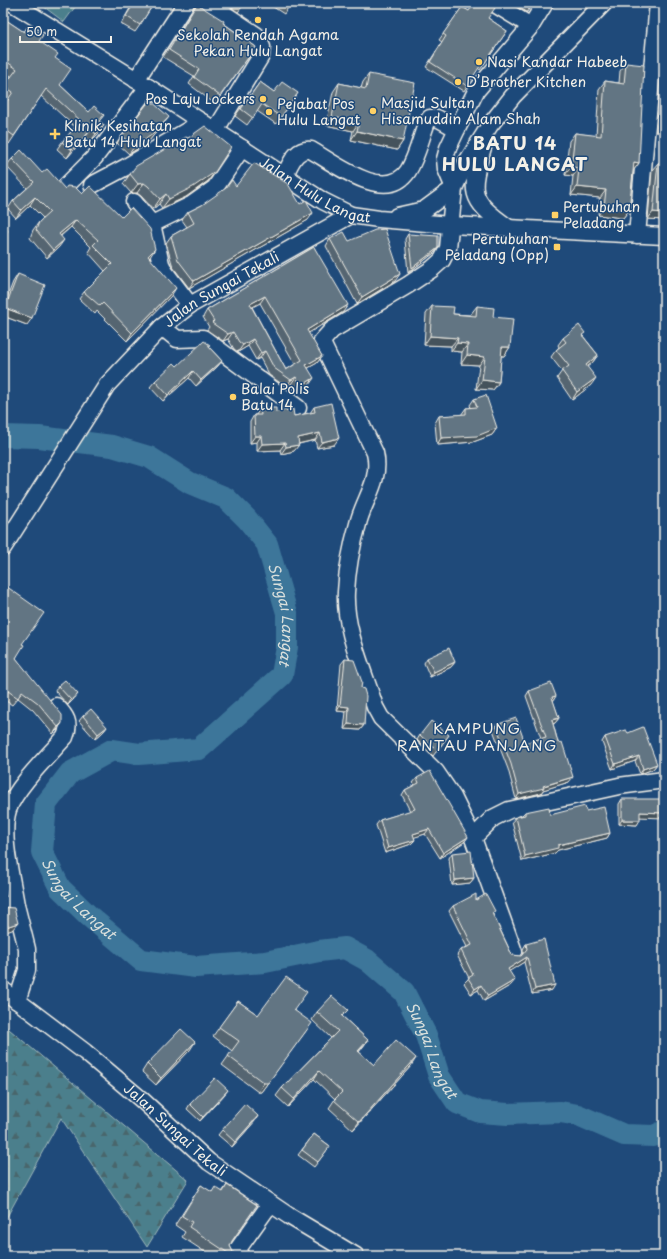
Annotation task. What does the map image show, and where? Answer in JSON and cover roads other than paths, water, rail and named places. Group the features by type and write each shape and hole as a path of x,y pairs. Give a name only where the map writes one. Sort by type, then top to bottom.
{"street":[{"name":"Jalan Hulu Langat","path":"12,3 142,83 328,205 351,214 379,219 450,226 664,236"},
{"path":"66,186 95,157 142,83 186,3"},
{"path":"92,185 208,126 261,56 262,47 256,35 208,3"},
{"path":"493,3 531,26"},
{"path":"454,188 446,169 445,159 448,148 457,129 476,91 531,26 545,3"},
{"path":"514,952 473,838 453,797 436,772 381,718 374,707 348,624 346,592 356,534 360,518 377,474 377,462 375,453 322,344 325,337 332,330 432,269 442,260 448,248 454,188 466,163 490,125 538,69 604,3"},
{"path":"638,235 658,3"},
{"path":"284,176 297,153 303,149 311,150 361,179 380,184 392,183 402,179 409,170 427,122 430,118 438,118 457,129"},
{"path":"490,125 476,173 475,188 479,203 489,214 509,228"},
{"path":"152,224 190,205 215,188 242,148"},
{"path":"351,214 400,216 424,210 454,188"},
{"path":"134,202 152,224 161,264 190,305"},
{"name":"Jalan Sungai Tekali","path":"3,548 108,385 162,327 190,305 351,214"},
{"path":"162,327 177,339 203,338 298,408"},
{"path":"17,1001 27,970 26,949 10,905 6,833 8,810 20,790 65,737 68,729 66,715 56,706"},
{"path":"473,838 493,818 509,810 619,786 664,780"},
{"name":"Jalan Sungai Tekali","path":"3,990 84,1052 142,1100 209,1162 270,1204 356,1256"},
{"path":"233,1256 270,1204"}],"waterway":[{"name":"Sungai Langat","path":"3,436 39,437 112,446 149,457 190,483 226,498 247,519 267,544 287,613 287,647 282,675 199,749 139,754 112,750 70,773 46,804 42,852 60,888 89,916 141,960 196,967 265,962 319,951 345,948 367,960 404,992 426,1035 439,1076 457,1103 480,1112 508,1114 560,1112 578,1115 624,1135 654,1136 664,1131"}],"place":[{"name":"Sekolah Rendah Agama Pekan Hulu Langat","path":"258,20"},
{"name":"Nasi Kandar Habeeb","path":"479,62"},
{"name":"D’Brother Kitchen","path":"458,82"},
{"name":"Pos Laju Lockers","path":"263,99"},
{"name":"Masjid Sultan Hisamuddin Alam Shah","path":"373,111"},
{"name":"Pejabat Pos Hulu Langat","path":"269,112"},
{"name":"Klinik Kesihatan Batu 14 Hulu Langat","path":"55,134"},
{"name":"Pertubuhan Peladang","path":"555,215"},
{"name":"Pertubuhan Peladang (Opp)","path":"557,247"},
{"name":"Balai Polis Batu 14","path":"233,397"}],"district":[{"name":"BATU 14 HULU LANGAT","path":"515,154"},
{"name":"KAMPUNG RANTAU PANJANG","path":"477,738"}]}
